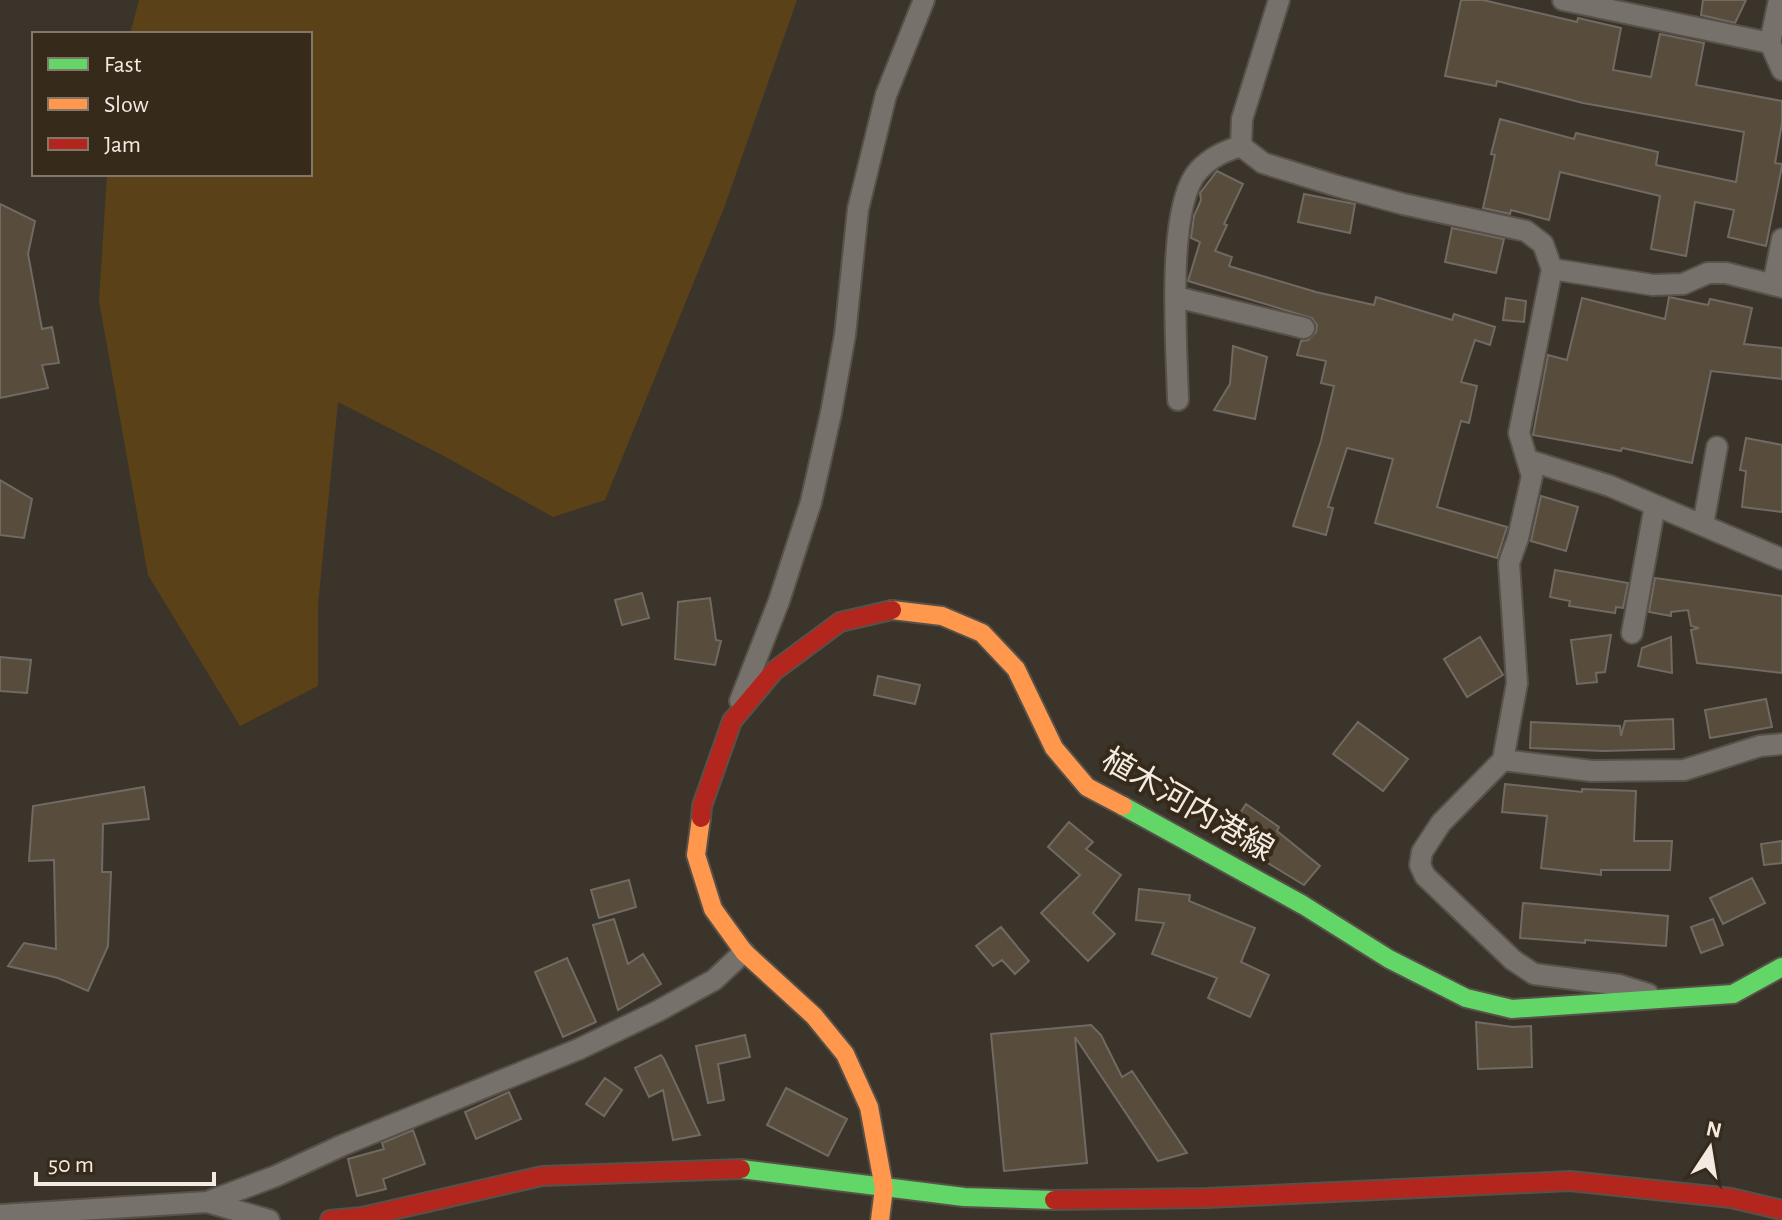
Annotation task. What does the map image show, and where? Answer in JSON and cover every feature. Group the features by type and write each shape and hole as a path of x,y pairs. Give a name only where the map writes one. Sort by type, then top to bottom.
{"main road":[{"name":"植木河内港線","path":"880,1220 884,1188 869,1107 845,1054 814,1016 744,952 713,909 696,855 702,806 732,721 774,671 840,622 891,610 942,616 982,633 1016,669 1054,748 1087,787 1303,905 1389,959 1466,998 1512,1009 1733,994 1782,967"},
{"path":"330,1220 362,1217 542,1176 735,1168 964,1197 1047,1200 1207,1198 1570,1181 1731,1198 1782,1210"}],"street":[{"path":"732,721 779,601 811,502 845,335 858,209 886,95 924,0"},
{"path":"1241,146 1242,119 1279,0"},
{"path":"1563,0 1770,43"},
{"path":"1779,0 1770,43 1782,70"},
{"path":"1241,146 1263,163 1403,204 1526,231 1543,244 1552,269 1519,433 1532,476 1509,563 1517,683 1503,760 1441,823 1422,852 1420,865 1425,876 1513,960 1534,974 1619,985 1664,1000"},
{"path":"1178,400 1176,297 1179,225 1186,194 1196,172 1218,153 1241,146"},
{"path":"1552,269 1653,285 1683,284 1708,273 1726,273 1778,286 1782,239"},
{"path":"1176,297 1304,328"},
{"path":"1703,525 1717,447"},
{"path":"1528,460 1610,486 1782,559"},
{"path":"1632,633 1655,505"},
{"path":"1503,760 1592,771 1684,770 1760,746 1782,744"},
{"path":"4,1210 207,1202 579,1049 714,980 744,952"},
{"path":"207,1202 269,1220"}],"shaded area":[{"path":"139,0 797,0 724,208 605,500 553,517 338,402 318,605 318,686 240,726 148,575 99,301 107,176 312,176 312,32 131,32"}],"building":[{"path":"1461,0 1483,0 1577,22 1578,18 1621,28 1613,70 1651,77 1660,34 1704,43 1696,85 1782,101 1782,123 1775,163 1782,166 1766,246 1728,237 1734,210 1695,202 1686,256 1651,249 1660,196 1560,172 1549,220 1511,210 1510,214 1483,208 1500,119 1574,139 1576,133 1658,152 1656,165 1736,182 1744,132 1583,103 1497,81 1496,86 1445,76"},
{"path":"1703,0 1746,0 1735,23 1701,15"},
{"path":"1217,171 1243,184 1215,251 1232,257 1229,266 1316,292 1374,305 1376,297 1452,320 1454,314 1495,327 1490,345 1475,340 1461,382 1477,386 1469,423 1461,421 1437,507 1507,527 1497,558 1375,523 1393,459 1347,448 1328,507 1333,508 1326,535 1293,526 1321,441 1334,386 1321,383 1326,361 1297,355 1301,341 1308,340 1316,332 1317,325 1312,318 1188,281 1200,242 1191,238 1200,193"},
{"path":"1304,194 1355,204 1350,233 1298,222"},
{"path":"0,204 35,221 28,254 42,329 52,327 59,363 42,365 48,388 0,398"},
{"path":"1452,228 1504,239 1496,273 1445,262"},
{"path":"1669,297 1708,305 1710,299 1752,308 1744,344 1782,348 1782,379 1711,371 1692,463 1622,448 1621,451 1533,435 1548,355 1567,360 1582,298 1665,319"},
{"path":"1506,298 1526,301 1524,322 1503,320"},
{"path":"1233,346 1267,357 1255,419 1214,410 1230,384"},
{"path":"1746,438 1782,445 1782,512 1742,507 1746,471 1740,470"},
{"path":"0,480 32,499 24,538 0,535"},
{"path":"1541,496 1578,507 1566,551 1531,541"},
{"path":"1555,570 1628,583 1623,608 1616,607 1615,613 1569,606 1570,601 1550,597"},
{"path":"1655,578 1782,596 1782,673 1697,663 1691,630 1699,628 1691,626 1688,610 1671,612 1671,616 1649,612"},
{"path":"642,593 649,618 622,625 615,600"},
{"path":"710,598 716,640 721,641 715,665 675,659 678,602"},
{"path":"1611,635 1605,672 1596,673 1597,682 1577,684 1571,640"},
{"path":"1480,637 1503,675 1467,697 1444,659"},
{"path":"1671,637 1672,673 1638,666 1642,648"},
{"path":"0,657 31,660 27,693 0,691"},
{"path":"878,676 920,685 915,704 874,695"},
{"path":"1766,699 1772,727 1710,738 1705,710"},
{"path":"1673,719 1674,749 1604,751 1530,748 1531,722 1620,726 1621,736 1625,721"},
{"path":"1358,722 1408,759 1383,791 1333,754"},
{"path":"1505,784 1582,792 1582,789 1636,791 1634,841 1672,841 1670,870 1601,870 1601,875 1541,868 1547,816 1502,812"},
{"path":"144,787 149,819 103,824 102,872 111,872 108,946 88,991 58,978 8,966 24,943 56,949 54,860 29,861 33,806"},
{"path":"1246,804 1279,827 1277,831 1320,866 1304,885 1258,857 1263,850 1257,844 1261,841 1233,824"},
{"path":"1069,822 1093,842 1086,849 1121,875 1093,913 1115,934 1088,961 1041,913 1080,875 1048,847"},
{"path":"1782,841 1782,863 1764,865 1761,844"},
{"path":"1752,878 1765,903 1723,924 1710,898"},
{"path":"629,880 636,907 599,918 591,890"},
{"path":"1139,889 1190,895 1189,901 1255,928 1241,962 1269,975 1250,1017 1208,998 1217,978 1152,954 1164,923 1136,920"},
{"path":"1523,903 1668,916 1666,946 1520,938"},
{"path":"614,919 628,964 643,954 661,984 618,1010 593,925"},
{"path":"1713,919 1723,945 1701,953 1691,927"},
{"path":"1001,927 1029,961 1015,974 1002,960 993,966 976,946"},
{"path":"567,958 596,1022 563,1037 535,972"},
{"path":"1476,1022 1531,1026 1532,1067 1478,1069"},
{"path":"1091,1025 1101,1035 1122,1077 1132,1071 1187,1153 1158,1161 1075,1037 1087,1163 1004,1171 991,1034"},
{"path":"745,1035 750,1057 718,1064 724,1100 708,1103 696,1046"},
{"path":"661,1055 700,1135 673,1140 663,1090 649,1097 635,1068"},
{"path":"605,1078 622,1090 604,1116 586,1104"},
{"path":"786,1088 847,1119 828,1156 767,1125"},
{"path":"509,1092 521,1119 476,1139 465,1112"},
{"path":"413,1130 425,1164 383,1179 386,1189 357,1196 348,1159 384,1149 382,1143"}],"traffic: fast":[{"path":"1123,806 1303,905 1389,959 1466,998 1512,1009 1733,994 1782,967"},
{"path":"741,1169 964,1197 1054,1200"}],"traffic: slow":[{"path":"892,610 942,616 982,633 1016,669 1054,748 1087,787 1123,806"},
{"path":"701,818 696,855 713,909 744,952 814,1016 845,1054 869,1107 884,1188 880,1220"}],"traffic: jam":[{"path":"701,818 702,806 732,721 774,671 840,622 892,610"},
{"path":"330,1220 362,1217 542,1176 741,1169"},
{"path":"1054,1200 1207,1198 1570,1181 1731,1198 1782,1210"}]}
